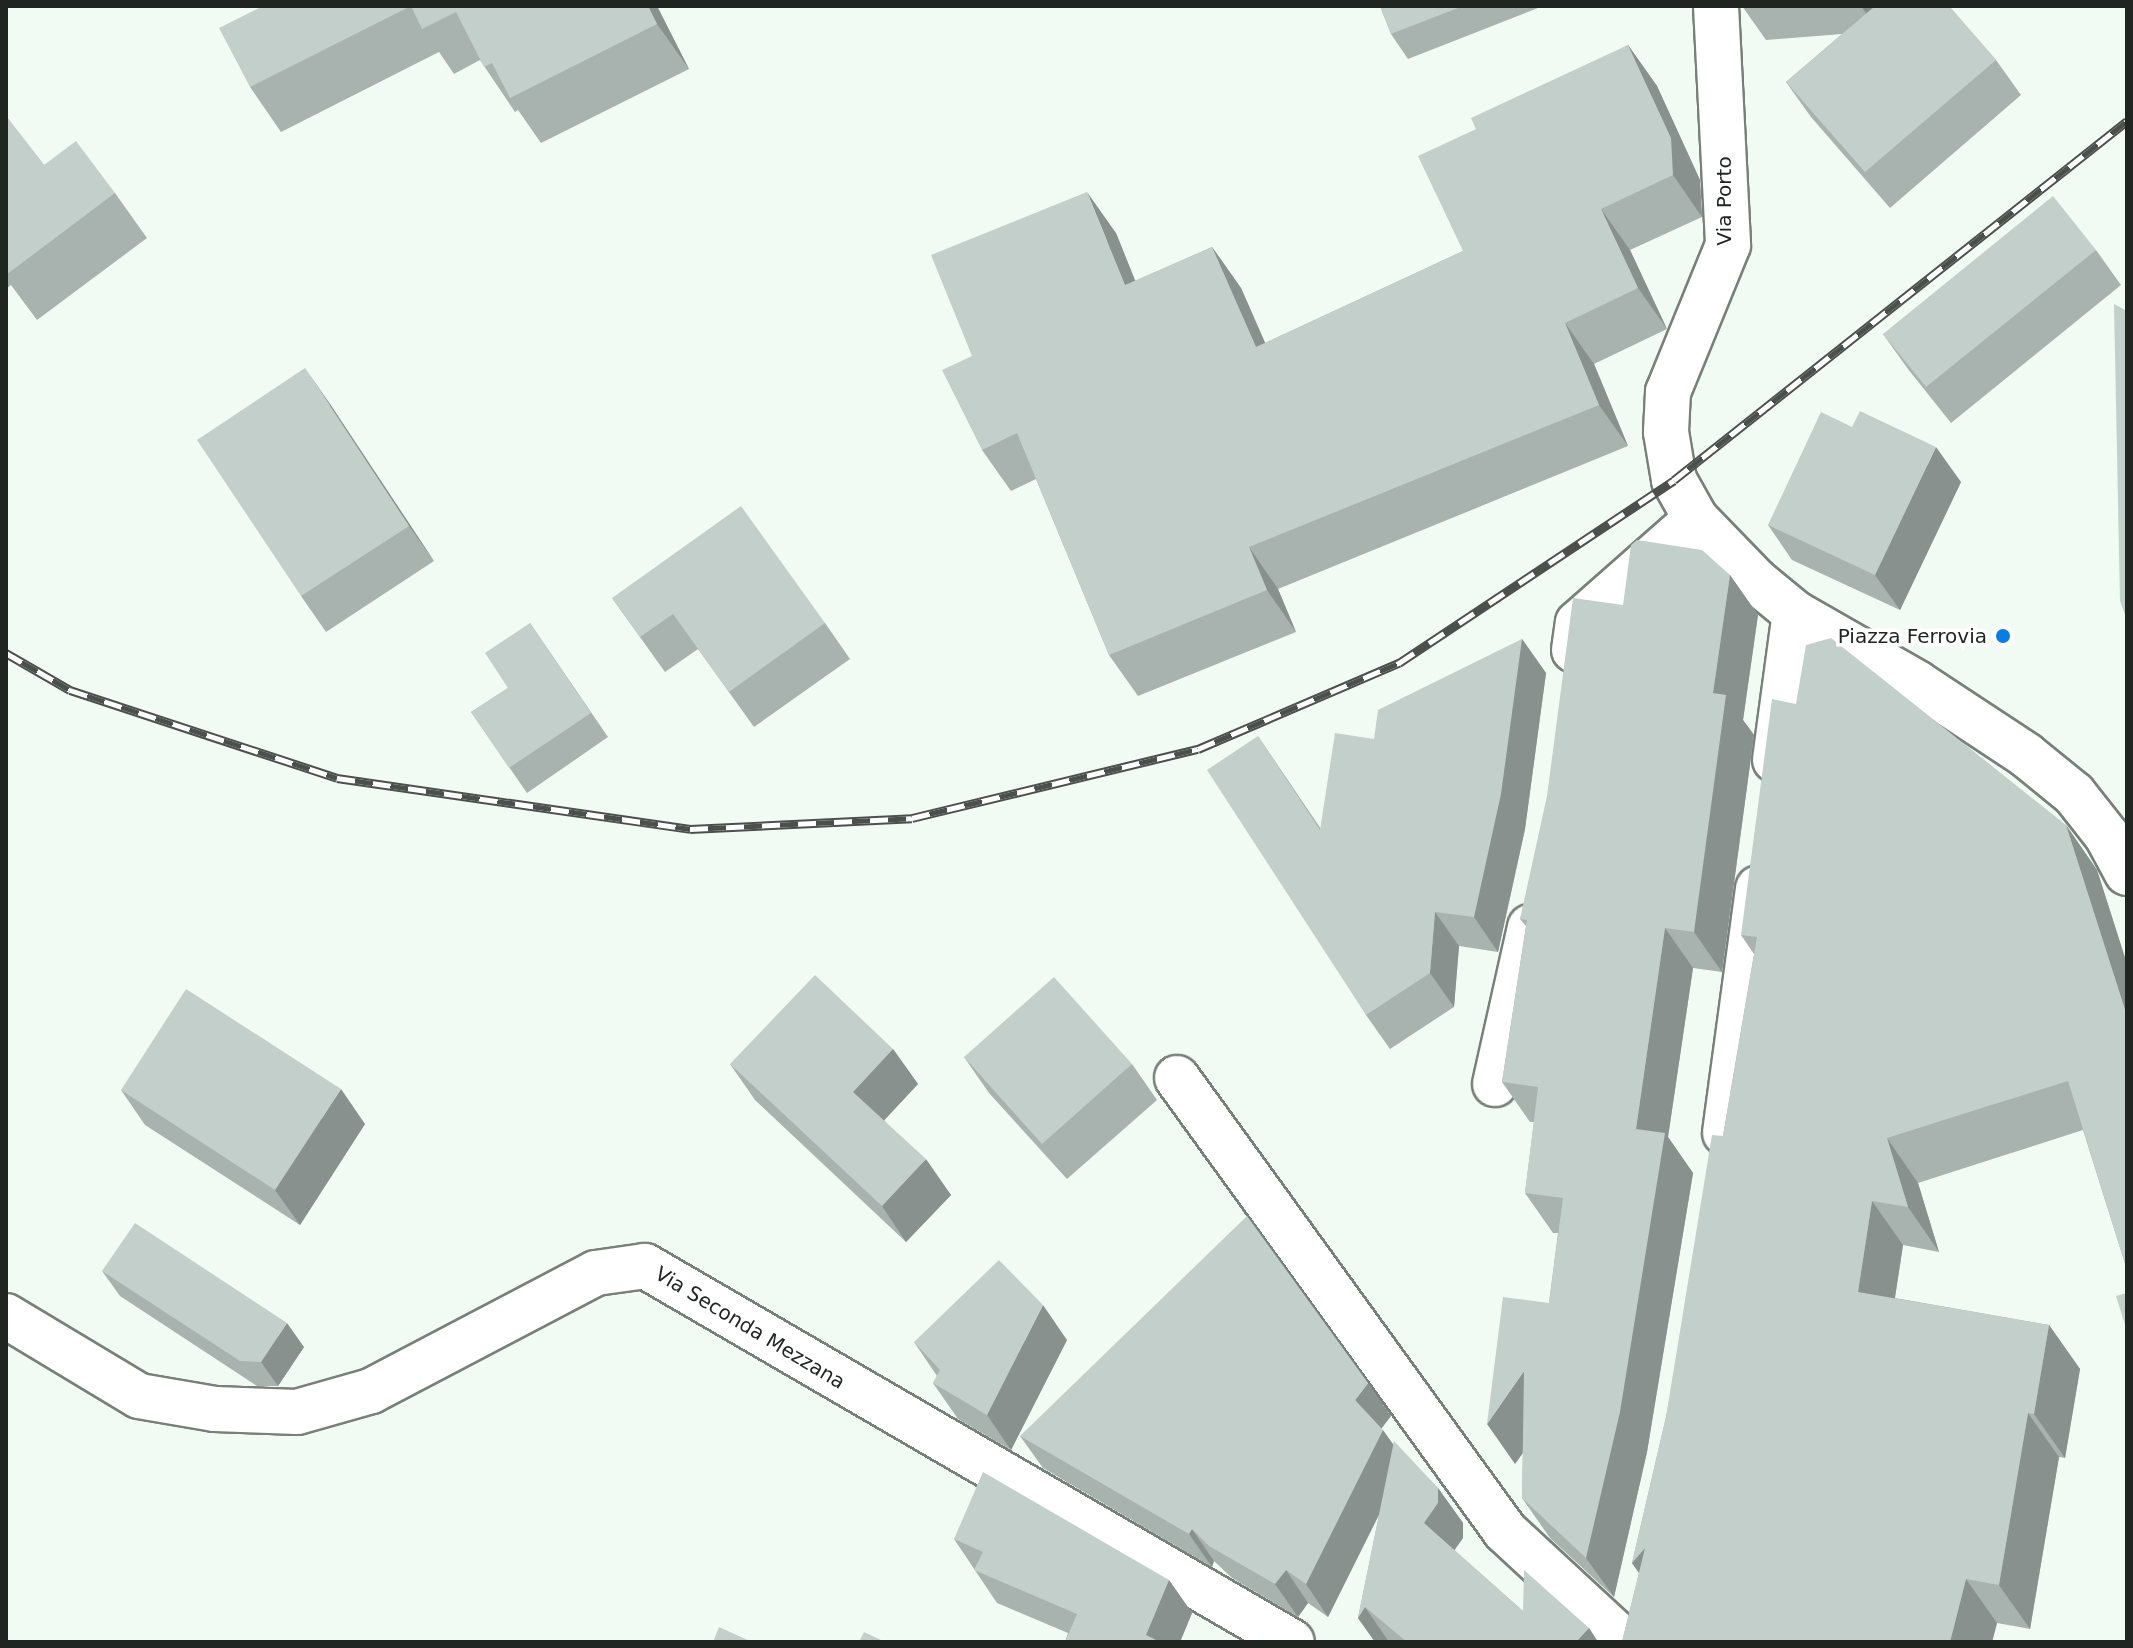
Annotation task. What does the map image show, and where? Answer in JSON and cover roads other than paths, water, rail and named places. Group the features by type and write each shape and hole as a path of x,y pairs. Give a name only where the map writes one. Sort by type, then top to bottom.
{"street":[{"name":"Via Porto","path":"1696,519 1674,480 1666,432 1668,392 1728,245 1716,6"},
{"path":"1567,692 1578,623 1696,519 1756,581 1795,613 2026,755 2074,794 2107,836 2127,873"},
{"path":"1770,800 1795,613"},
{"path":"1718,1176 1764,847"},
{"path":"1495,1084 1537,892"},
{"path":"1177,1078 1505,1531 1627,1642 1640,1596"},
{"name":"Via Seconda Mezzana","path":"6,1316 139,1396 215,1409 297,1412 371,1391 596,1273 645,1266 1292,1642"}],"railway":[{"path":"6,653 70,690 337,778 690,829 912,818 1198,749 1399,663 1674,480 2127,121"}],"place":[{"name":"Piazza Ferrovia","path":"2003,636"}]}
